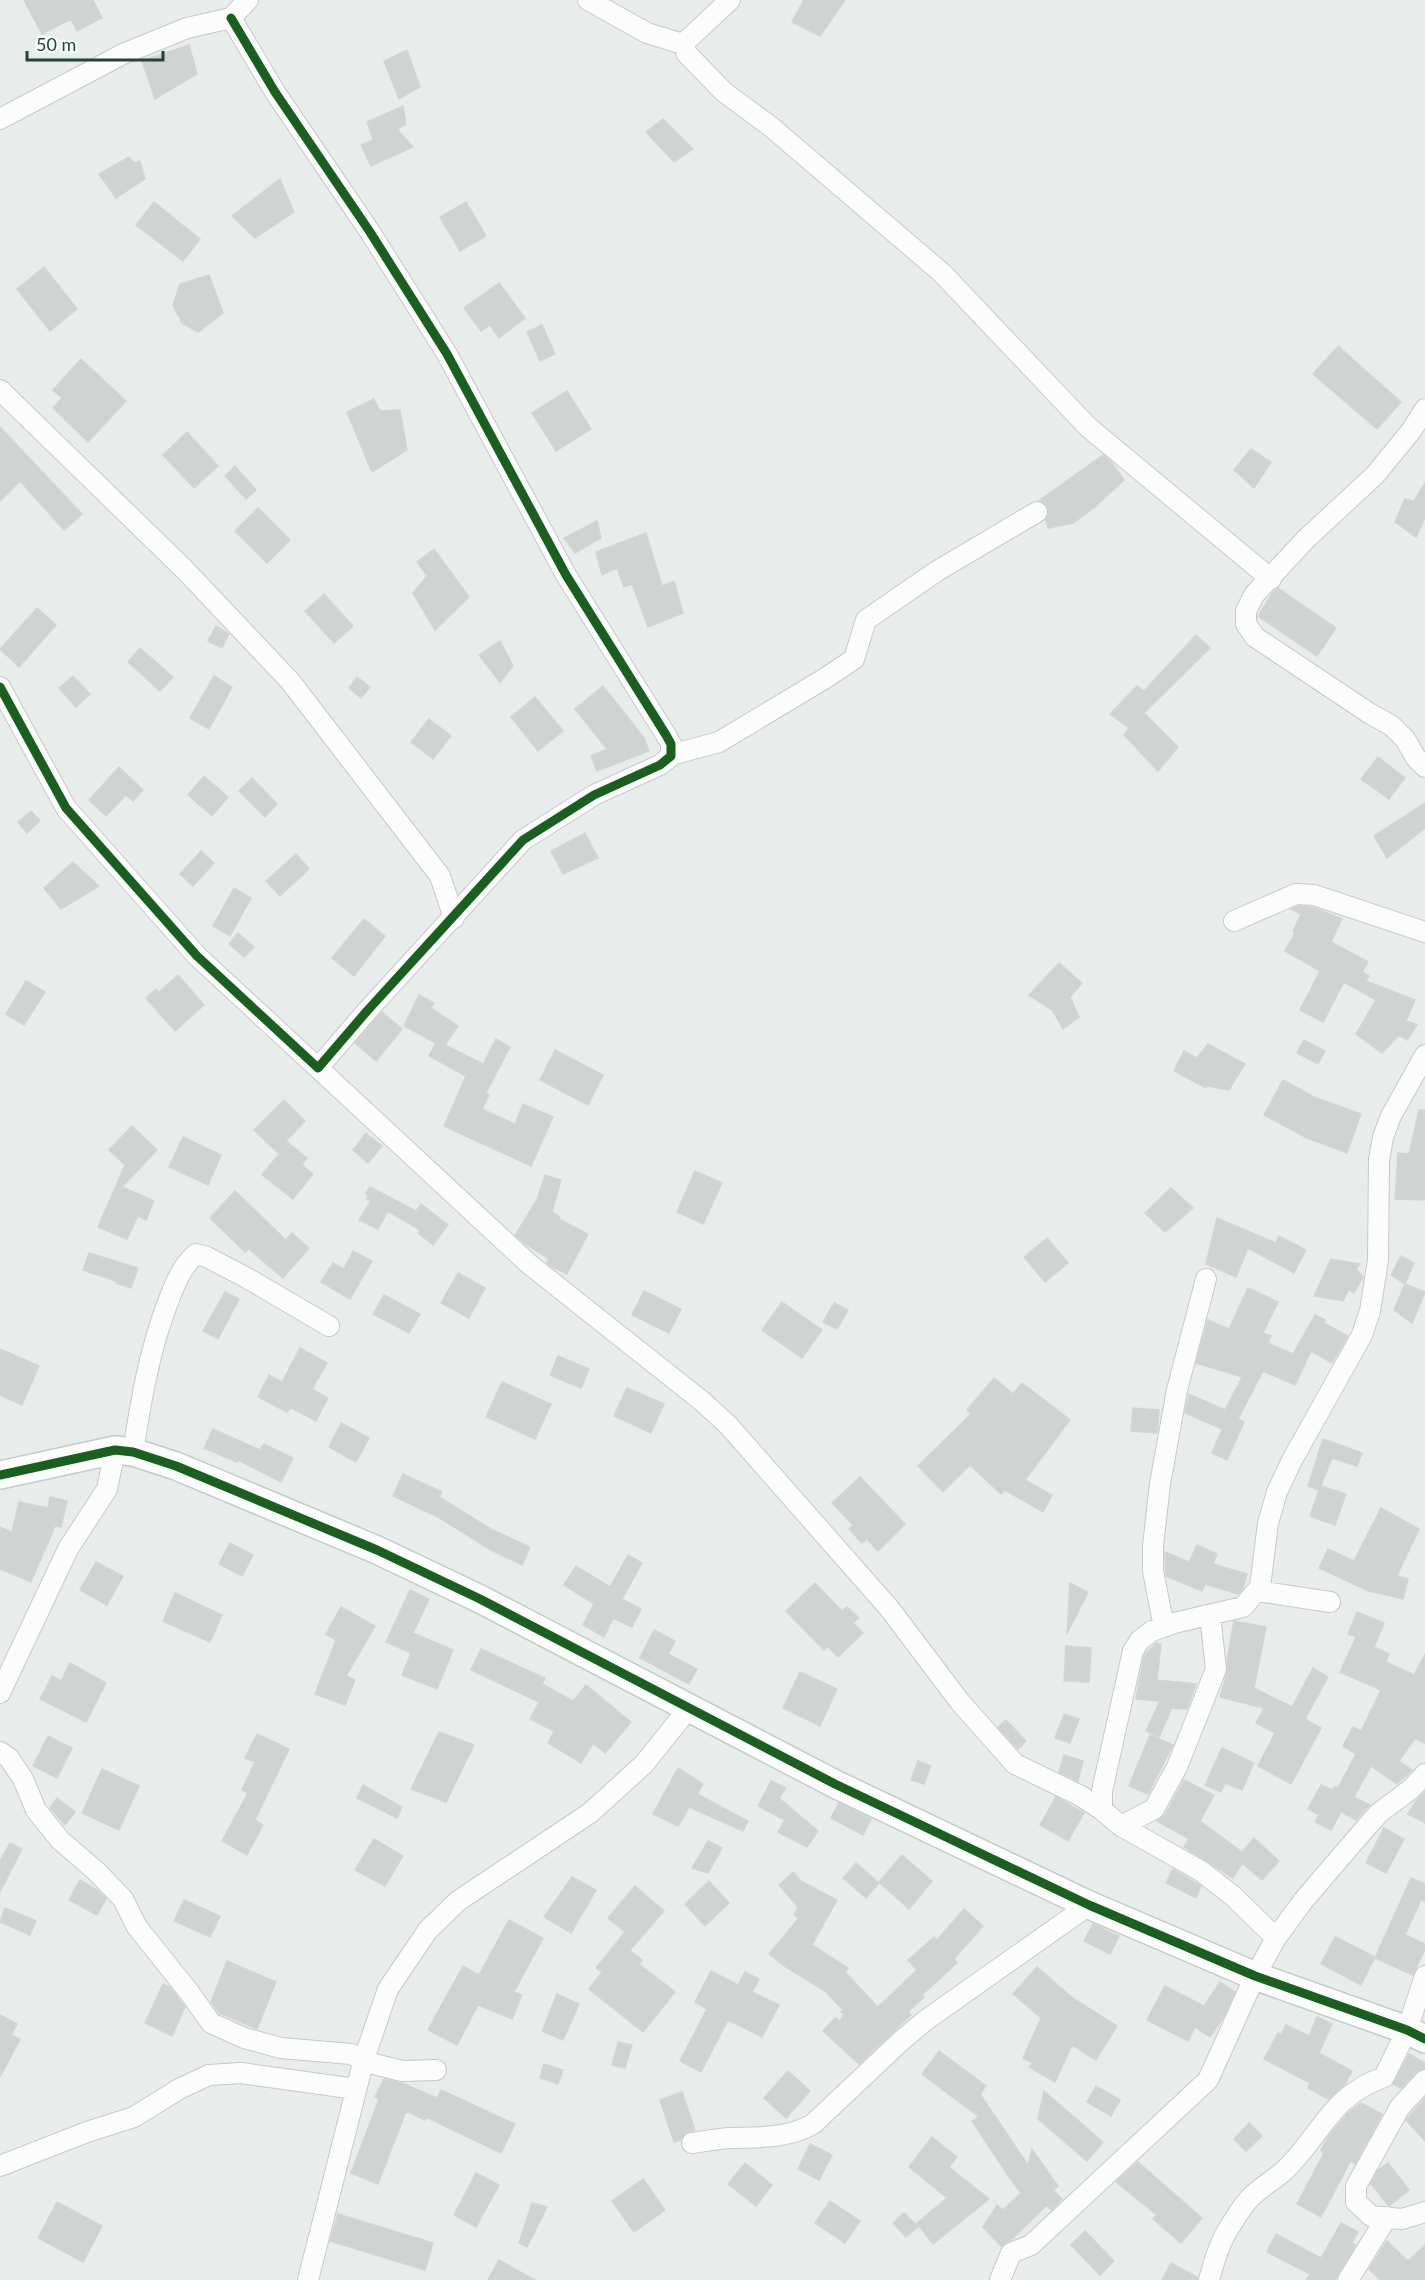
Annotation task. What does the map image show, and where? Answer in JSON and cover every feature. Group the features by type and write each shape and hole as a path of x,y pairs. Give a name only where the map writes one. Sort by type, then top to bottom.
{"street":[{"path":"0,119 123,54 187,28 231,18 248,0"},
{"path":"588,0 647,33 683,44"},
{"path":"683,44 730,0"},
{"path":"231,18 275,92 370,232 447,354 566,575 666,735 671,744 671,755"},
{"path":"683,44 687,54 724,92 770,126 942,273 1088,427 1270,579"},
{"path":"0,390 184,569 290,681 440,876 454,918"},
{"path":"1425,409 1418,433 1306,539 1254,595 1246,611 1246,624 1255,637 1392,726 1405,739 1416,758 1425,767"},
{"path":"318,1068 523,840 594,795 660,765 671,755 719,742 824,679 854,659 866,620 938,571 1037,512"},
{"path":"0,687 66,808 197,956 529,1264 703,1402 728,1425 873,1590 960,1702 1015,1764 1081,1796 1121,1826 1201,1871 1233,1896 1276,1938"},
{"path":"1234,921 1296,894 1314,895 1425,932"},
{"path":"1102,1810 1102,1791 1133,1651 1140,1640 1152,1631 1164,1627 1243,1607 1257,1591 1263,1575 1268,1523 1277,1492 1291,1462 1362,1335 1370,1311 1377,1260 1379,1160 1383,1137 1425,1055"},
{"path":"0,1693 68,1549 107,1489 124,1451 159,1324 186,1262 196,1254 207,1257 329,1326"},
{"path":"1164,1627 1153,1571 1153,1546 1160,1484 1177,1390 1206,1279"},
{"path":"0,1474 124,1451 187,1470 377,1550 480,1599 835,1784 1089,1905 1254,1976 1416,2034"},
{"path":"1257,1591 1329,1602"},
{"path":"1121,1826 1154,1809 1177,1767 1216,1669 1210,1615"},
{"path":"308,2280 364,2059 388,1989 428,1930 458,1901 590,1813 644,1764 688,1709"},
{"path":"0,1752 9,1758 22,1779 36,1810 60,1840 96,1871 123,1899 137,1927 211,2023 244,2038 281,2048 351,2054 402,2070 436,2070"},
{"path":"1000,2280 1011,2253 1031,2245 1208,2080 1254,1976 1276,1938 1362,1831 1379,1813 1411,1789 1425,1774"},
{"path":"692,2142 726,2138 787,2136 813,2124 926,2020 1089,1905"},
{"path":"1209,2280 1228,2227 1251,2196 1284,2171 1304,2149 1334,2108 1367,2083 1384,2077 1416,2034 1425,1976"},
{"path":"0,2166 87,2132 134,2117 179,2089 209,2075 242,2073 356,2089"},
{"path":"1425,2080 1400,2107 1356,2186 1356,2202 1371,2216 1402,2219 1425,2212"},
{"path":"1348,2280 1387,2217"}],"building":[{"path":"24,0 93,0 102,18 77,31 71,19 42,34"},
{"path":"804,0 845,0 820,36 792,22"},
{"path":"189,45 197,74 155,99 142,61"},
{"path":"407,50 420,87 399,99 384,61"},
{"path":"403,106 406,124 397,129 413,147 371,166 361,145 373,140 367,122"},
{"path":"663,119 693,149 674,162 646,132"},
{"path":"129,157 134,163 140,161 145,179 116,198 99,174"},
{"path":"280,179 294,212 255,238 232,216"},
{"path":"154,202 200,239 183,261 136,225"},
{"path":"466,202 486,236 460,251 440,217"},
{"path":"44,267 77,309 50,331 17,289"},
{"path":"209,275 223,313 198,332 182,323 173,305 180,284"},
{"path":"499,283 525,318 499,338 490,325 481,331 464,308"},
{"path":"542,325 555,354 540,361 527,332"},
{"path":"1338,346 1401,402 1377,429 1313,374"},
{"path":"81,359 126,401 88,442 53,408 62,398 53,390"},
{"path":"567,391 591,429 556,451 532,413"},
{"path":"374,399 380,411 400,410 407,450 372,472 347,412"},
{"path":"0,427 82,514 64,530 20,481 0,501"},
{"path":"187,432 218,466 194,488 163,455"},
{"path":"1251,449 1271,462 1254,488 1234,470"},
{"path":"1103,455 1124,480 1095,507 1073,523 1048,528 1046,520 1049,511 1047,505 1040,500"},
{"path":"235,466 256,490 246,499 225,476"},
{"path":"1425,483 1425,518 1416,537 1395,522 1405,499 1414,501"},
{"path":"258,508 290,540 267,563 235,531"},
{"path":"597,521 601,538 575,553 564,538"},
{"path":"646,533 662,586 674,581 683,613 648,627 632,584 624,587 617,568 602,575 596,552"},
{"path":"434,549 469,597 435,630 413,593 427,576 417,562"},
{"path":"1278,588 1336,628 1317,656 1258,616"},
{"path":"324,594 353,626 334,643 305,611"},
{"path":"37,608 56,625 19,667 0,649"},
{"path":"216,626 229,634 222,648 208,641"},
{"path":"1196,635 1210,648 1144,713 1178,747 1158,771 1124,735 1129,728 1110,714 1137,686 1144,691"},
{"path":"500,641 513,666 500,682 479,655"},
{"path":"140,648 173,677 160,691 128,662"},
{"path":"73,676 90,694 76,707 59,688"},
{"path":"214,676 232,687 209,729 190,718"},
{"path":"357,677 370,687 361,698 349,688"},
{"path":"603,686 644,738 649,751 597,771 591,756 607,749 575,709"},
{"path":"535,697 563,731 538,751 511,717"},
{"path":"429,719 451,736 433,759 411,742"},
{"path":"1378,757 1405,778 1389,799 1361,779"},
{"path":"119,767 143,790 133,801 126,795 106,816 89,800"},
{"path":"204,776 228,797 212,816 188,795"},
{"path":"252,778 277,804 265,817 239,791"},
{"path":"1425,803 1425,828 1387,858 1374,836"},
{"path":"31,811 40,821 27,833 18,822"},
{"path":"585,833 598,858 563,874 551,851"},
{"path":"201,851 214,863 193,886 180,874"},
{"path":"296,854 309,869 280,896 266,881"},
{"path":"73,862 99,886 61,909 44,888"},
{"path":"234,888 251,898 230,936 213,926"},
{"path":"1298,906 1312,907 1342,919 1331,942 1368,962 1362,972 1369,976 1366,981 1415,1000 1406,1021 1417,1025 1407,1040 1399,1035 1382,1053 1356,1034 1376,1000 1344,982 1323,1022 1300,1010 1320,971 1285,951 1295,933 1293,931 1301,914 1291,909"},
{"path":"364,919 385,936 354,976 332,958"},
{"path":"238,933 254,947 244,957 229,944"},
{"path":"1059,963 1082,983 1070,997 1079,1017 1063,1029 1053,1011 1029,995"},
{"path":"178,975 204,1005 175,1031 146,998 156,989 159,992"},
{"path":"26,981 45,992 24,1025 6,1014"},
{"path":"419,995 434,1003 431,1008 458,1026 445,1045 483,1064 496,1039 510,1047 486,1093 489,1095 482,1109 515,1124 523,1104 553,1117 531,1166 444,1126 466,1076 429,1056 436,1043 404,1026"},
{"path":"382,1012 402,1029 376,1061 355,1043"},
{"path":"1304,1040 1325,1051 1318,1064 1297,1053"},
{"path":"1208,1044 1245,1064 1229,1090 1207,1086 1206,1088 1174,1071 1184,1051 1197,1058"},
{"path":"555,1050 603,1075 588,1105 540,1080"},
{"path":"1283,1080 1314,1097 1361,1114 1347,1153 1307,1138 1264,1115"},
{"path":"284,1100 305,1121 286,1141 307,1158 302,1165 313,1174 293,1199 262,1175 279,1154 254,1130"},
{"path":"1419,1110 1425,1110 1425,1200 1395,1199 1398,1153 1409,1154"},
{"path":"132,1126 157,1150 122,1187 154,1201 146,1220 138,1216 127,1239 98,1227 125,1165 109,1150"},
{"path":"366,1133 382,1146 368,1163 353,1150"},
{"path":"183,1137 221,1155 208,1185 169,1167"},
{"path":"695,1171 722,1183 703,1224 677,1212"},
{"path":"545,1175 561,1180 552,1212 560,1217 559,1219 588,1234 567,1274 547,1263 549,1259 515,1235 537,1200"},
{"path":"370,1187 416,1211 421,1204 448,1225 433,1245 418,1233 420,1230 388,1211 378,1229 359,1220 371,1201 367,1199 366,1193"},
{"path":"1171,1188 1193,1208 1165,1232 1145,1213"},
{"path":"235,1191 286,1240 292,1233 309,1248 283,1278 249,1249 245,1252 210,1218"},
{"path":"1217,1218 1276,1243 1279,1236 1306,1250 1294,1273 1248,1248 1236,1277 1206,1264"},
{"path":"1047,1238 1068,1263 1045,1282 1024,1257"},
{"path":"353,1251 372,1261 350,1299 321,1282 333,1263 344,1269"},
{"path":"89,1253 138,1268 131,1288 83,1270"},
{"path":"1401,1256 1414,1263 1405,1284 1391,1275"},
{"path":"1331,1259 1360,1264 1356,1269 1363,1277 1354,1293 1349,1289 1343,1301 1314,1296"},
{"path":"458,1273 485,1288 469,1318 441,1303"},
{"path":"1405,1284 1425,1292 1412,1323 1394,1310"},
{"path":"1248,1288 1278,1302 1263,1333 1271,1336 1268,1343 1293,1354 1315,1315 1325,1320 1324,1323 1348,1336 1332,1363 1311,1351 1295,1385 1263,1371 1238,1419 1244,1422 1227,1460 1212,1453 1222,1429 1185,1413 1189,1394 1225,1410 1242,1377 1196,1363 1208,1320 1229,1329"},
{"path":"644,1291 681,1309 669,1333 632,1315"},
{"path":"225,1292 239,1299 218,1339 203,1331"},
{"path":"384,1295 420,1314 409,1333 373,1314"},
{"path":"782,1302 822,1330 802,1358 762,1330"},
{"path":"834,1303 848,1310 837,1329 823,1322"},
{"path":"300,1348 327,1363 312,1389 328,1398 316,1421 290,1407 287,1412 258,1397 269,1375 282,1382"},
{"path":"0,1349 39,1366 22,1405 0,1395"},
{"path":"558,1356 589,1369 581,1388 550,1375"},
{"path":"994,1378 1013,1394 1022,1383 1070,1420 1025,1480 1052,1495 1043,1512 1005,1490 1001,1494 970,1465 943,1492 918,1466 971,1414 967,1410"},
{"path":"502,1382 551,1404 535,1439 486,1417"},
{"path":"627,1388 664,1404 651,1433 614,1416"},
{"path":"1133,1408 1159,1410 1157,1433 1131,1431"},
{"path":"341,1423 369,1438 356,1462 329,1447"},
{"path":"213,1429 260,1450 264,1444 293,1458 281,1482 238,1460 237,1462 204,1448"},
{"path":"1323,1439 1362,1453 1357,1466 1332,1458 1321,1486 1346,1494 1335,1525 1310,1516 1319,1490 1308,1486"},
{"path":"403,1474 442,1492 439,1497 491,1529 530,1547 522,1565 491,1550 438,1517 393,1496"},
{"path":"860,1477 905,1524 878,1551 867,1539 862,1543 849,1529 853,1525 832,1503"},
{"path":"50,1497 67,1501 61,1527 55,1526 31,1582 0,1569 0,1527 12,1532 19,1502 48,1508"},
{"path":"1381,1508 1419,1529 1397,1576 1408,1579 1403,1599 1369,1591 1319,1568 1328,1549 1354,1561"},
{"path":"230,1543 253,1555 242,1576 219,1564"},
{"path":"1197,1545 1217,1554 1213,1564 1247,1574 1243,1589 1238,1594 1205,1584 1202,1591 1166,1576 1165,1552 1189,1562"},
{"path":"628,1555 642,1563 622,1599 641,1609 632,1627 613,1618 604,1637 583,1625 594,1604 564,1585 576,1566 610,1587"},
{"path":"96,1562 123,1576 107,1605 80,1590"},
{"path":"815,1583 842,1611 847,1607 859,1618 853,1623 863,1633 838,1657 827,1646 824,1650 786,1611"},
{"path":"1070,1583 1088,1592 1067,1634"},
{"path":"410,1590 429,1599 413,1633 453,1650 437,1689 402,1675 411,1653 386,1642"},
{"path":"175,1593 222,1615 210,1642 163,1621"},
{"path":"341,1607 375,1626 346,1676 355,1680 345,1705 315,1694 336,1640 326,1634"},
{"path":"1357,1612 1384,1623 1374,1647 1389,1654 1386,1662 1414,1675 1425,1654 1425,1743 1415,1738 1399,1761 1412,1770 1397,1784 1371,1766 1354,1797 1370,1805 1356,1820 1341,1812 1331,1830 1315,1822 1319,1815 1308,1809 1321,1785 1332,1790 1335,1786 1338,1788 1356,1754 1343,1746 1353,1727 1361,1731 1381,1690 1340,1672 1356,1637 1348,1634"},
{"path":"1234,1621 1266,1627 1254,1688 1292,1707 1313,1668 1328,1677 1305,1719 1321,1728 1291,1784 1258,1766 1275,1733 1256,1723 1264,1708 1220,1697 1227,1673 1227,1659"},
{"path":"654,1630 675,1641 668,1654 697,1669 689,1684 640,1658"},
{"path":"1156,1643 1161,1644 1157,1680 1196,1684 1187,1709 1172,1708 1159,1737 1146,1731 1160,1701 1136,1699 1144,1656"},
{"path":"1066,1646 1091,1648 1089,1682 1064,1681"},
{"path":"481,1649 545,1678 542,1684 573,1701 586,1685 631,1722 605,1753 593,1743 581,1763 548,1743 554,1731 530,1719 539,1702 471,1670"},
{"path":"70,1663 106,1683 86,1722 40,1699 52,1676 61,1681"},
{"path":"800,1672 837,1689 820,1726 783,1708"},
{"path":"1064,1714 1079,1719 1070,1743 1055,1738"},
{"path":"1006,1720 1026,1741 1018,1749 998,1727"},
{"path":"439,1732 474,1745 446,1802 411,1789"},
{"path":"257,1734 289,1749 255,1820 263,1825 247,1855 222,1841 248,1793 242,1790 255,1762 245,1758"},
{"path":"1150,1735 1173,1745 1148,1794 1129,1786"},
{"path":"48,1736 72,1748 57,1778 33,1766"},
{"path":"1222,1748 1254,1763 1242,1790 1225,1783 1221,1792 1205,1785"},
{"path":"1064,1755 1083,1761 1078,1781 1059,1772"},
{"path":"918,1761 931,1766 924,1784 911,1780"},
{"path":"678,1768 703,1784 697,1794 748,1821 743,1831 689,1807 678,1826 653,1814"},
{"path":"102,1769 139,1786 119,1830 82,1813"},
{"path":"1184,1780 1214,1795 1200,1821 1242,1852 1254,1838 1279,1861 1262,1880 1242,1863 1233,1878 1184,1847 1189,1839 1157,1821 1165,1815"},
{"path":"771,1781 786,1788 779,1798 818,1831 807,1847 778,1832 785,1820 758,1806"},
{"path":"363,1785 402,1807 397,1818 357,1798"},
{"path":"1425,1792 1425,1823 1408,1814"},
{"path":"1056,1797 1084,1813 1068,1841 1040,1825"},
{"path":"57,1798 75,1812 65,1825 50,1808"},
{"path":"839,1803 871,1819 863,1835 831,1818"},
{"path":"1384,1828 1404,1839 1386,1873 1366,1863"},
{"path":"374,1839 403,1856 385,1886 355,1870"},
{"path":"708,1841 722,1848 708,1873 692,1868"},
{"path":"10,1843 22,1849 0,1892 0,1861"},
{"path":"902,1855 932,1881 909,1909 879,1882"},
{"path":"856,1863 879,1883 866,1898 843,1878"},
{"path":"1173,1869 1201,1886 1196,1898 1166,1883"},
{"path":"793,1872 801,1881 837,1900 812,1945 848,1968 845,1972 878,2007 917,1970 908,1960 934,1937 937,1940 964,1909 983,1926 954,1959 957,1963 922,1995 924,1997 908,2012 911,2015 859,2064 823,2031 835,2018 840,2021 844,2014 841,2012 843,2010 825,1991 769,1954 799,1918 794,1915 798,1907 779,1885"},
{"path":"572,1877 596,1890 571,1933 544,1917"},
{"path":"1411,1878 1425,1884 1425,1902 1421,1900 1405,1935 1425,1944 1425,1949 1413,1975 1375,1958"},
{"path":"80,1880 97,1890 106,1899 97,1915 69,1900"},
{"path":"709,1881 729,1903 705,1926 685,1904"},
{"path":"635,1886 664,1911 630,1950 642,1960 639,1964 675,1992 643,2032 589,1989 602,1972 596,1968 625,1932 608,1918"},
{"path":"184,1900 220,1916 210,1937 174,1921"},
{"path":"5,1908 36,1921 30,1935 0,1922"},
{"path":"509,1920 543,1938 514,1992 522,1995 512,2019 478,2005 457,2045 428,2030 463,1966 479,1975"},
{"path":"1093,1924 1119,1936 1110,1954 1084,1941"},
{"path":"1335,1937 1375,1957 1361,1985 1321,1964"},
{"path":"227,1961 276,1982 257,2029 219,2013 211,2002"},
{"path":"1037,1967 1074,1999 1117,2026 1096,2060 1072,2045 1055,2082 1029,2067 1033,2063 1023,2058 1041,2018 1013,1994"},
{"path":"711,1971 738,1985 745,1972 759,1979 752,1992 779,2005 762,2037 728,2020 701,2072 680,2061 707,2009 695,2002"},
{"path":"1220,1982 1235,1992 1223,2018 1210,2037 1195,2027 1188,2041 1147,2020 1165,1986 1204,2006"},
{"path":"163,1984 170,1987 185,2007 172,2036 145,2023"},
{"path":"557,1994 579,2004 563,2040 542,2031"},
{"path":"0,2015 17,2024 11,2035 20,2039 0,2077"},
{"path":"1317,2017 1332,2024 1319,2053 1352,2071 1345,2084 1328,2099 1308,2088 1310,2083 1264,2059 1278,2033 1281,2035 1286,2025 1309,2036"},
{"path":"618,2042 632,2045 625,2068 612,2065"},
{"path":"939,2051 986,2086 980,2094 1028,2165 1032,2149 1058,2186 1053,2190 1062,2199 1051,2210 1047,2205 1011,2240 1001,2246 983,2227 997,2205 1003,2210 1021,2193 1012,2181 1014,2179 1011,2180 972,2121 979,2117 922,2074"},
{"path":"1409,2054 1425,2063 1425,2068 1417,2071 1401,2088 1393,2084"},
{"path":"544,2064 563,2070 558,2084 540,2078"},
{"path":"788,2071 810,2091 786,2118 764,2098"},
{"path":"384,2079 402,2083 437,2098 441,2090 515,2124 501,2153 426,2117 425,2120 406,2111 378,2184 351,2173 379,2099 375,2097"},
{"path":"1096,2086 1120,2100 1111,2116 1087,2102"},
{"path":"1044,2091 1103,2142 1087,2161 1038,2119"},
{"path":"682,2092 695,2130 685,2133 681,2140 674,2142 660,2100"},
{"path":"1425,2098 1425,2141 1406,2120"},
{"path":"1361,2103 1382,2114 1355,2164 1351,2160 1321,2217 1297,2204 1324,2153 1321,2150 1328,2137 1347,2114"},
{"path":"1249,2123 1262,2136 1246,2151 1234,2139"},
{"path":"932,2137 957,2157 949,2167 989,2199 933,2244 917,2223 947,2198 909,2167"},
{"path":"810,2144 832,2155 819,2180 798,2169"},
{"path":"1138,2162 1202,2218 1181,2243 1153,2219 1157,2215 1116,2182"},
{"path":"745,2163 772,2185 756,2206 728,2184"},
{"path":"1388,2163 1409,2190 1389,2206 1371,2184 1378,2170"},
{"path":"476,2173 499,2185 476,2227 454,2215"},
{"path":"643,2179 665,2210 634,2232 612,2201"},
{"path":"830,2201 860,2221 845,2243 815,2223"},
{"path":"57,2202 102,2226 83,2262 38,2238"},
{"path":"532,2203 547,2207 527,2247 519,2243"},
{"path":"904,2213 918,2227 906,2237 893,2223"},
{"path":"338,2214 433,2243 425,2270 330,2241"},
{"path":"1341,2223 1358,2232 1352,2243 1356,2245 1335,2280 1306,2280 1310,2274 1267,2252 1276,2234 1321,2258"},
{"path":"1085,2231 1114,2261 1100,2275 1071,2245"},
{"path":"1387,2241 1408,2261 1425,2245 1425,2280 1380,2280 1369,2269"},
{"path":"499,2260 535,2280 488,2280"},
{"path":"1171,2263 1197,2277 1197,2280 1162,2280"}],"cycle path":[{"path":"0,687 66,808 197,956 318,1068 523,840 594,795 660,765 671,756 671,744 666,735 566,575 447,354 370,232 275,92 231,18"},
{"path":"0,1475 115,1450 133,1452 176,1466 377,1550 480,1599 835,1784 1089,1905 1255,1976 1407,2030 1425,2039"}]}
